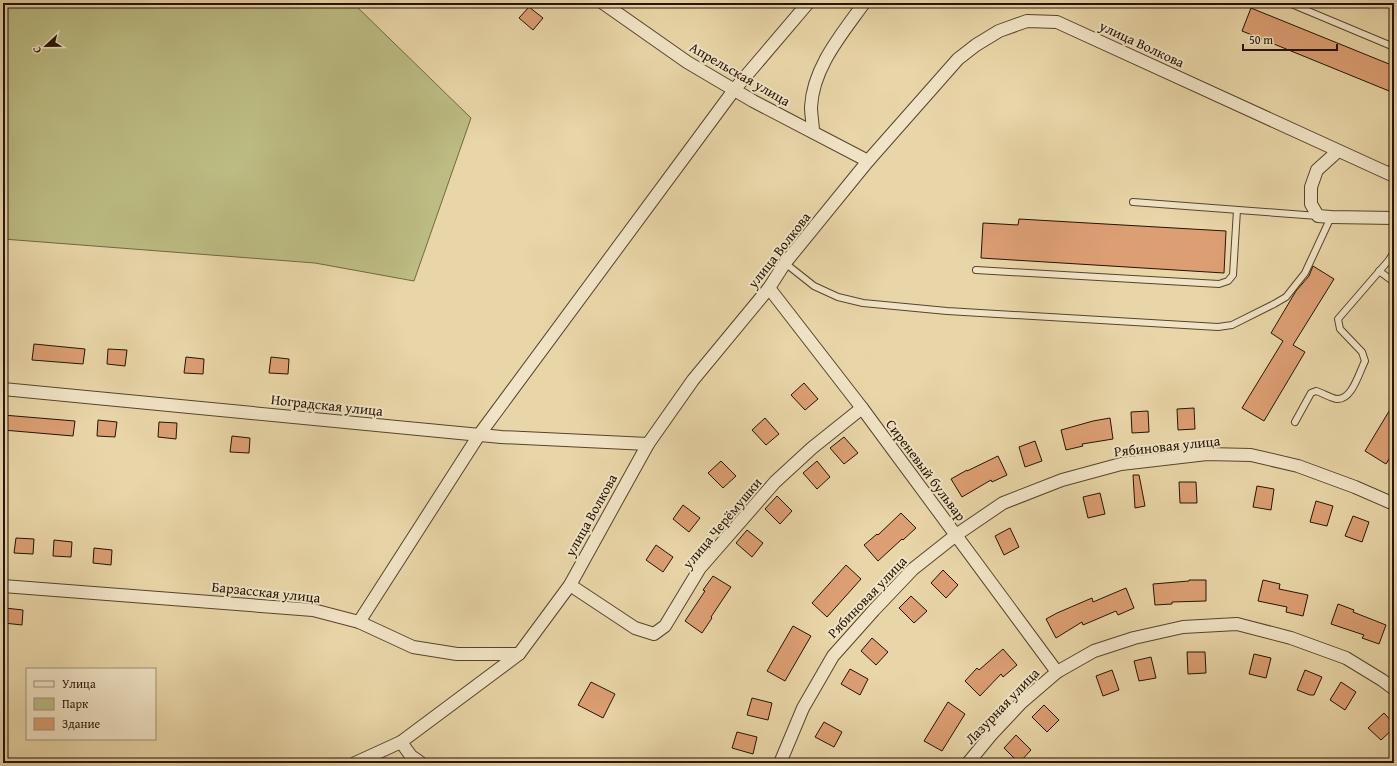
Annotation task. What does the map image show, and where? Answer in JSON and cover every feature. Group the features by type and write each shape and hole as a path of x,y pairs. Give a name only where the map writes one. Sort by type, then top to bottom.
{"street":[{"name":"Апрельская улица","path":"603,3 687,62 753,101 868,161"},
{"path":"359,622 479,435 734,90 808,3"},
{"path":"814,132 811,108 814,86 830,50 864,3"},
{"name":"улица Волкова","path":"355,763 401,742 519,654 570,585 648,444 693,380 769,288 785,263 868,161 958,59 976,45 999,31 1027,22 1057,22 1338,151 1392,171"},
{"path":"1338,151 1317,170 1311,187 1311,204 1318,216 1394,218"},
{"name":"Сиреневый бульвар","path":"769,288 862,408 1057,672"},
{"name":"Ноградская улица","path":"3,388 479,435 648,444"},
{"name":"улица Черёмушки","path":"570,585 635,628 654,634 665,626 700,568 775,482 812,448 862,408"},
{"name":"Рябиновая улица","path":"780,763 803,708 832,656 913,569 956,535 1003,503 1062,480 1121,464 1207,454 1251,455 1298,466 1355,487 1394,504"},
{"name":"Барзасская улица","path":"3,586 313,610 359,622 413,647 457,654 519,654"},
{"name":"Лазурная улица","path":"968,763 991,735 1021,703 1057,672 1094,651 1134,638 1183,627 1236,624 1291,638 1346,658 1382,680 1394,690"},
{"path":"401,742 411,756 421,763"}],"lane":[{"path":"1289,3 1394,47"},
{"path":"1133,202 1318,216"},
{"path":"976,270 1219,284 1228,281 1233,275 1237,210"},
{"path":"785,263 814,286 838,297 863,303 947,311 1218,327 1232,325 1286,297 1305,273 1331,217"},
{"path":"1295,422 1311,393 1316,391 1336,399 1345,398 1351,392 1365,361 1362,352 1340,329 1338,319 1379,271 1392,261 1394,252"},
{"path":"1379,271 1394,282"}],"green space":[{"path":"3,3 353,3 471,118 414,281 315,263 3,239"}],"building":[{"path":"529,7 543,18 533,30 519,18"},
{"path":"1251,8 1394,66 1394,93 1242,31"},
{"path":"1019,219 1226,231 1224,273 981,258 983,223 1018,225"},
{"path":"1313,266 1334,279 1293,345 1305,352 1264,421 1242,408 1283,341 1271,333 1296,291 1309,276"},
{"path":"34,344 85,349 83,364 32,360"},
{"path":"108,349 127,350 125,366 107,364"},
{"path":"186,357 204,359 203,374 184,373"},
{"path":"271,357 289,359 288,374 269,373"},
{"path":"804,383 818,399 805,410 791,395"},
{"path":"1394,403 1394,451 1386,464 1365,451"},
{"path":"1194,408 1195,429 1178,430 1177,409"},
{"path":"1148,411 1149,432 1132,433 1131,412"},
{"path":"3,415 75,421 73,436 3,430"},
{"path":"765,418 779,434 766,445 752,430"},
{"path":"1110,418 1113,439 1082,444 1083,446 1066,450 1061,430"},
{"path":"98,420 117,422 115,437 97,436"},
{"path":"159,422 177,423 176,439 158,437"},
{"path":"232,436 250,438 249,453 230,452"},
{"path":"844,437 858,453 844,464 830,448"},
{"path":"1035,441 1042,461 1025,467 1019,447"},
{"path":"998,456 1007,475 992,482 991,480 962,497 951,479"},
{"path":"721,461 736,476 723,488 708,473"},
{"path":"817,461 830,477 817,489 803,473"},
{"path":"1133,475 1139,475 1145,506 1135,508"},
{"path":"1179,482 1196,482 1197,503 1180,503"},
{"path":"1257,486 1274,489 1271,510 1253,507"},
{"path":"1100,493 1105,514 1088,518 1083,497"},
{"path":"777,496 792,511 780,524 765,509"},
{"path":"1316,501 1333,506 1327,526 1310,522"},
{"path":"683,505 700,518 689,532 673,519"},
{"path":"901,513 916,528 878,561 864,545 877,534 878,535"},
{"path":"1353,516 1369,522 1362,542 1345,536"},
{"path":"1010,528 1019,547 1004,555 995,536"},
{"path":"747,530 763,543 752,557 736,543"},
{"path":"16,538 34,539 33,554 14,553"},
{"path":"54,540 72,542 71,557 53,556"},
{"path":"656,545 673,557 663,572 646,560"},
{"path":"94,548 112,550 111,565 93,563"},
{"path":"846,565 861,579 827,617 812,603"},
{"path":"943,570 958,585 946,598 931,583"},
{"path":"713,576 731,587 702,633 685,621"},
{"path":"1189,580 1206,580 1206,601 1172,602 1172,604 1155,605 1153,584"},
{"path":"1263,580 1280,584 1279,589 1308,595 1303,616 1286,612 1287,607 1258,601"},
{"path":"1126,588 1134,608 1118,615 1116,611 1083,625 1082,622 1056,638 1046,619 1092,598 1093,602"},
{"path":"911,596 927,611 914,623 899,608"},
{"path":"1338,604 1354,610 1353,612 1386,625 1379,644 1362,638 1364,635 1331,624"},
{"path":"5,608 23,610 22,625 4,623"},
{"path":"793,626 811,636 785,681 767,671"},
{"path":"872,638 888,652 876,665 861,651"},
{"path":"1003,649 1017,665 1003,677 1001,674 980,696 965,681 977,668 979,670"},
{"path":"1187,652 1205,652 1206,673 1188,674"},
{"path":"1254,654 1271,658 1266,678 1249,674"},
{"path":"1151,657 1156,678 1139,681 1134,661"},
{"path":"850,669 868,679 860,695 841,684"},
{"path":"1112,670 1119,690 1103,696 1096,676"},
{"path":"1305,670 1322,677 1314,695 1297,690"},
{"path":"591,682 615,694 603,718 578,705"},
{"path":"1341,682 1356,692 1345,710 1330,700"},
{"path":"752,698 772,703 768,720 747,715"},
{"path":"948,702 965,714 942,751 924,741"},
{"path":"1044,705 1059,720 1047,732 1032,717"},
{"path":"1384,713 1394,724 1394,728 1381,740 1368,728"},
{"path":"824,722 842,732 834,747 815,737"},
{"path":"737,732 757,737 753,754 732,748"},
{"path":"1016,735 1031,750 1019,763 1004,748"}]}
